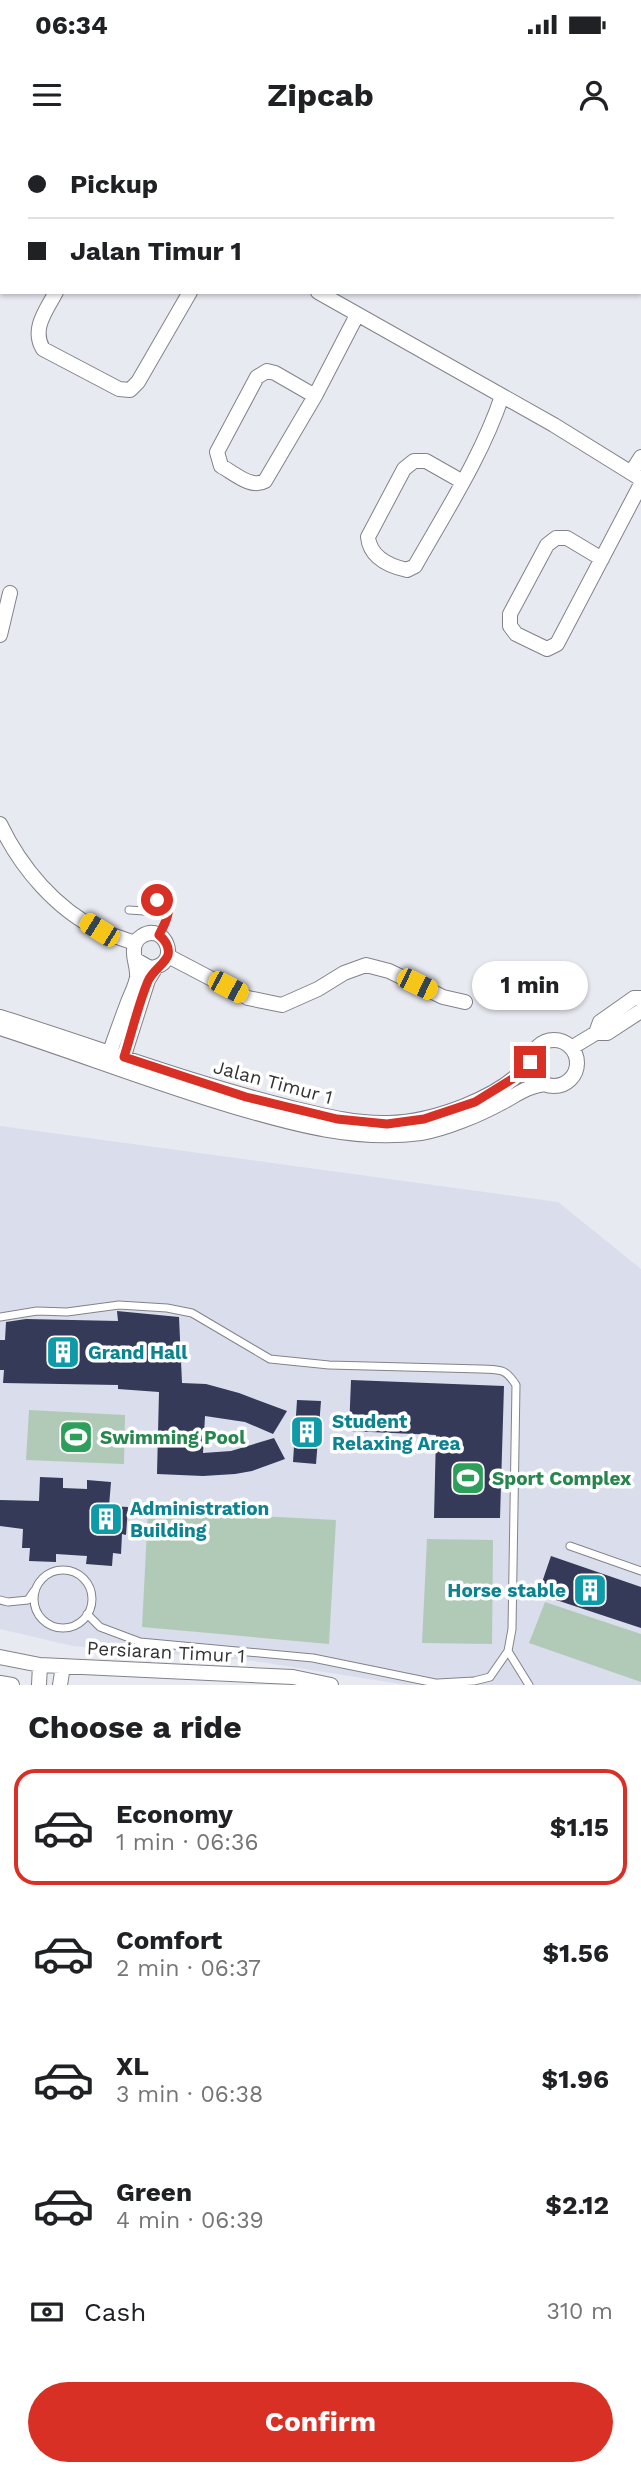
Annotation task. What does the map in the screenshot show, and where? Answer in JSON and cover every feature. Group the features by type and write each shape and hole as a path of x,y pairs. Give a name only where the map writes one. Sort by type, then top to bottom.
{"street":[{"path":"55,294 38,327 37,340 43,349 119,389 130,390 138,382 189,294"},
{"path":"322,294 502,396 638,478"},
{"path":"314,396 275,373 267,371 257,377 217,452 221,466 250,482 259,485 265,481 314,396 358,314"},
{"path":"463,482 426,461 414,461 404,469 368,537 369,547 375,555 397,568 407,570 415,566 463,482 494,421 502,396"},
{"path":"602,559 567,538 556,538 547,545 510,614 510,626 516,634 547,649 557,643 602,559 638,478 641,457"},
{"path":"0,635 10,593"},
{"path":"1,830 39,884 58,903 99,930 135,943"},
{"path":"148,933 159,935 167,944 168,956 156,967 148,980 115,1061 137,978 135,943 148,933"},
{"path":"168,956 248,998 282,1005 318,989 344,973 366,965 390,971 443,997 465,1002"},
{"path":"136,960 145,967 156,967"},
{"path":"596,1033 600,1022 634,998 641,998"},
{"path":"572,1048 596,1033 607,1033 641,1011"},
{"name":"Jalan Timur 1","path":"0,1017 115,1061 160,1085 293,1124 339,1132 388,1136 424,1132 480,1114 528,1087 544,1084"},
{"name":"Jalan Timur 1","path":"0,1028 256,1099 337,1119 387,1124 424,1119 475,1102 522,1073 530,1062"},
{"path":"558,1040 572,1048 578,1065 570,1081 553,1087 534,1076 530,1062 542,1042 558,1040"},
{"name":"Persiaran Timur 1","path":"0,1657 40,1665 293,1677 331,1685"},
{"path":"39,1685 40,1665"},
{"path":"60,1685 63,1666"},
{"path":"0,1683 12,1685"}],"lane":[{"path":"526,140 534,140"},
{"path":"129,910 144,911 163,898 169,913 159,935"},
{"path":"0,1317 37,1311 67,1312 119,1305 167,1308 192,1313 270,1359 329,1366 503,1370 509,1373 516,1385 512,1629 508,1651 490,1677 441,1684 313,1658 140,1642 100,1627 87,1614"},
{"path":"570,1546 641,1571"},
{"path":"0,1600 28,1600 46,1575 65,1570 75,1572 83,1578 92,1595 87,1614 73,1626 55,1627 40,1617 36,1609 35,1591"},
{"path":"508,1651 529,1685"}],"shaded area":[{"path":"0,1126 558,1202 641,1269 641,1685 407,1685 254,1661 73,1646 0,1629"}],"green space":[{"name":"Swimming Pool","path":"29,1410 125,1415 124,1464 26,1460"},
{"path":"148,1510 336,1520 329,1644 142,1627"},
{"path":"427,1539 493,1540 492,1644 422,1643"},
{"path":"545,1602 641,1634 641,1682 529,1643"}],"building":[{"path":"117,1311 179,1317 182,1383 206,1384 287,1411 273,1434 245,1422 205,1416 203,1453 231,1451 274,1438 285,1459 235,1474 157,1474 159,1392 118,1389 118,1385 3,1383 0,1340 5,1340 6,1322 26,1319 118,1321"},
{"name":"Sport Complex","path":"351,1380 504,1386 500,1518 434,1518 436,1435 349,1431"},
{"name":"Student Relaxing Area","path":"297,1400 321,1401 316,1464 293,1462"},
{"name":"Administration Building","path":"40,1477 63,1478 63,1488 87,1489 87,1480 111,1482 109,1506 128,1507 126,1535 122,1534 121,1554 113,1553 112,1566 86,1564 87,1556 56,1554 56,1562 29,1561 30,1548 22,1548 23,1529 0,1526 0,1500 39,1501"},
{"name":"Horse stable","path":"551,1556 641,1587 641,1628 538,1594"}],"place":[{"name":"Grand Hall","path":"63,1352"},
{"name":"Student Relaxing Area","path":"307,1432"},
{"name":"Swimming Pool","path":"76,1437"},
{"name":"Sport Complex","path":"468,1478"},
{"name":"Administration Building","path":"106,1519"},
{"name":"Horse stable","path":"590,1590"}],"route":[{"path":"157,900 163,898 169,913 159,935 167,944 168,956 156,967 148,980 124,1057 246,1097 337,1119 387,1124 424,1119 475,1102 522,1073 530,1062"}]}
